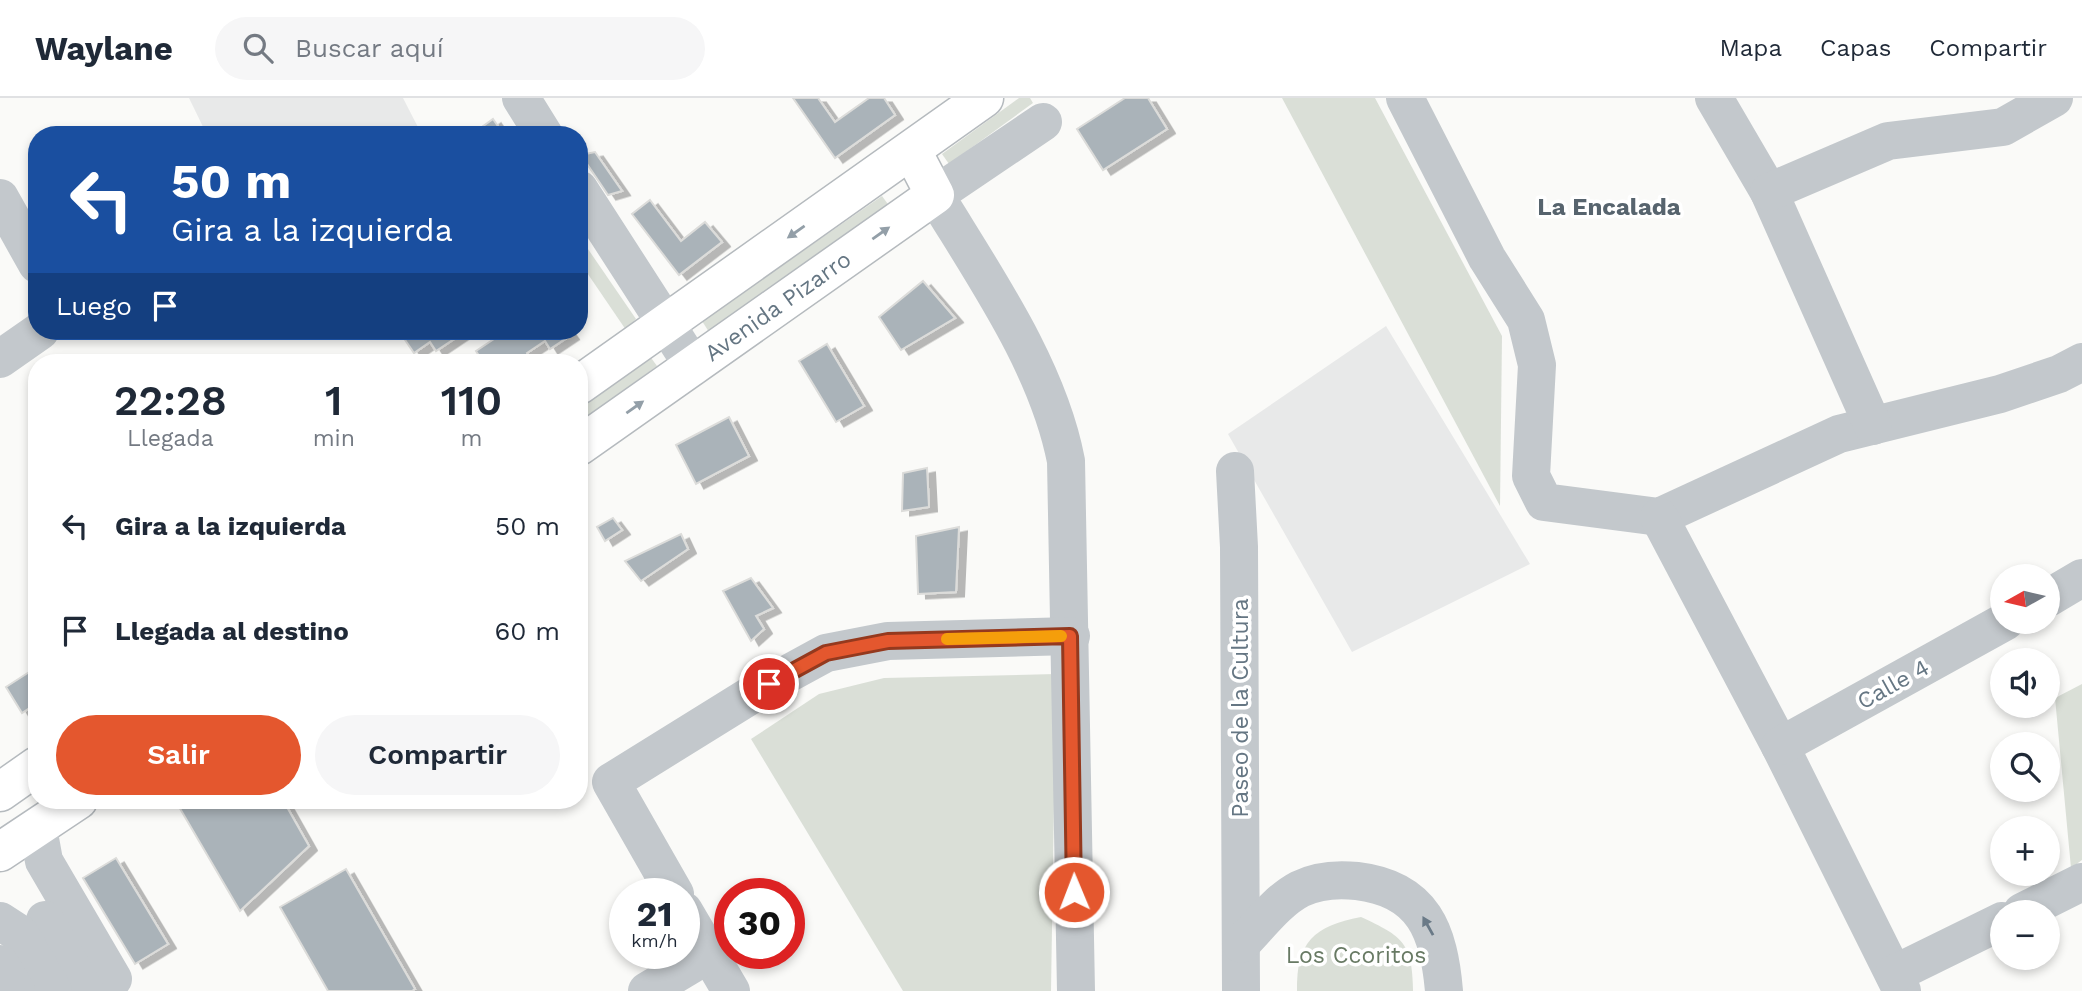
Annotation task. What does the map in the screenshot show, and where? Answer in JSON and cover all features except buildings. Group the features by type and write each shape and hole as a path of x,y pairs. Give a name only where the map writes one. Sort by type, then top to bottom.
{"main road":[{"path":"588,379 984,98"},
{"path":"912,151 936,195"},
{"name":"Avenida Pizarro","path":"588,440 936,195"},
{"path":"0,792 28,772"},
{"path":"0,852 65,809"}],"street":[{"path":"521,98 538,126"},
{"path":"1405,98 1487,258 1526,320 1537,365 1531,476 1544,502 1659,517 1839,434 2000,394 2059,374 2082,362"},
{"path":"1714,98 1769,192 1872,426"},
{"path":"1769,192 1888,141 2003,127 2054,98"},
{"path":"1043,122 936,195 1034,367 1058,421 1066,461 1076,991"},
{"path":"0,198 28,248"},
{"path":"588,203 694,366"},
{"path":"0,359 28,339"},
{"name":"Paseo de la Cultura","path":"1235,471 1240,547 1241,991"},
{"path":"1659,517 1780,746 1898,983 1990,928"},
{"path":"2060,591 2082,578"},
{"name":"Calle 4","path":"1780,746 1990,630"},
{"path":"666,878 611,782 769,684 826,653 888,641 1070,636"},
{"path":"16,991 22,932 44,861 38,828"},
{"path":"1241,944 1288,896 1301,889 1340,879 1370,883 1395,892 1416,906 1440,951 1444,991"},
{"path":"2046,900 2082,882"},
{"path":"22,932 53,991"},
{"path":"22,932 85,991"},
{"path":"22,932 113,979 93,991"},
{"path":"700,939 731,991"},
{"path":"647,991 709,954"}],"shaded area":[{"path":"189,98 403,98 417,126 203,126"},
{"path":"1386,326 1530,564 1352,652 1228,434"}],"green space":[{"path":"1019,98 1030,98 1033,103 949,164 942,154"},
{"path":"1282,98 1375,98 1502,336 1500,506"},
{"path":"882,196 890,207 709,332 702,321"},
{"path":"588,249 636,319 626,330 588,274"},
{"path":"649,355 657,366 588,416 588,399"},
{"path":"1056,674 1051,991 903,991 751,739 819,694 884,678"},
{"path":"2082,684 2082,860 2071,868 2057,718 2060,718 2060,695"},
{"name":"Los Ccoritos","path":"1361,917 1387,930 1403,944 1410,962 1413,991 1297,991 1300,960 1311,939 1331,925"}],"slow traffic":[{"path":"947,639 1061,636"}],"district":[{"name":"La Encalada","path":"1609,207"}],"route":[{"path":"769,684 826,653 888,641 1070,636 1074,892"}]}
